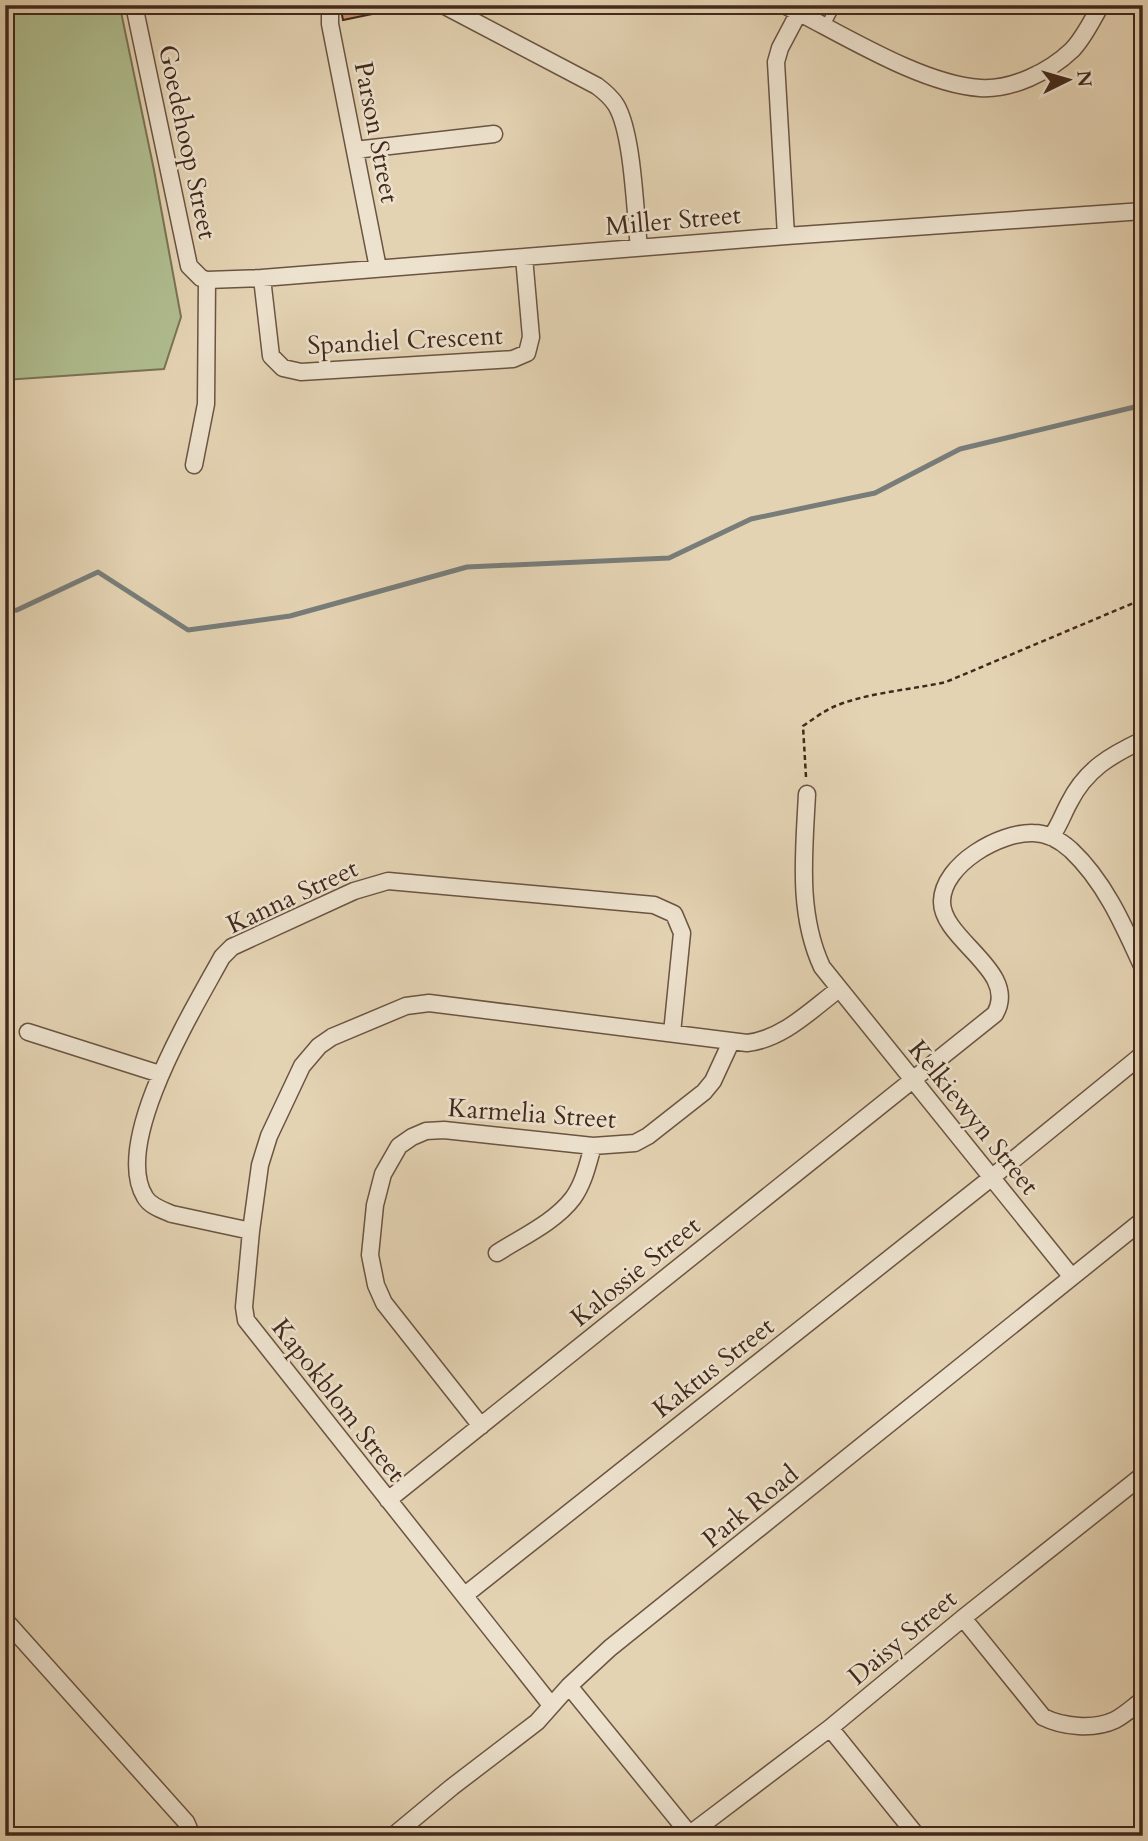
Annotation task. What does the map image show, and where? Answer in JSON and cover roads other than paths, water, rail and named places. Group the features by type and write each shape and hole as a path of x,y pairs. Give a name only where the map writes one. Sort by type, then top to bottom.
{"street":[{"name":"Goedehoop Street","path":"134,5 189,266 207,280"},
{"name":"Parson Street","path":"330,5 330,24 379,268"},
{"path":"443,5 608,94 617,106 627,137 639,248"},
{"path":"786,236 776,62 792,9 917,72 980,88 1019,83 1060,61 1083,36 1101,5"},
{"path":"355,149 494,134"},
{"name":"Miller Street","path":"207,280 1143,211"},
{"name":"Spandiel Crescent","path":"262,278 271,356 278,365 290,370 328,372 513,359 527,353 531,337 524,257"},
{"path":"194,465 206,404 207,280"},
{"path":"1143,740 1109,756 1088,775 1069,802 1052,837 1072,851 1096,880 1119,915 1143,968"},
{"name":"Kelkiewyn Street","path":"807,794 802,874 807,921 814,950 822,967 1071,1276"},
{"name":"Kalossie Street","path":"388,1500 995,1014 1000,994 995,979 944,914 943,893 954,873 972,853 995,840 1035,832 1052,837"},
{"name":"Kanna Street","path":"251,1231 172,1214 145,1198 139,1178 138,1148 160,1074 222,957 232,947 354,891 388,881 654,905 674,914 682,933 672,1033"},
{"name":"Kapokblom Street","path":"551,1704 246,1320 244,1307 251,1231 260,1165 269,1136 302,1066 319,1045 406,1006 429,1003 731,1042 762,1041 779,1034 839,989"},
{"path":"28,1032 160,1074"},
{"name":"Karmelia Street","path":"481,1426 392,1315 376,1285 370,1255 370,1233 383,1174 399,1146 426,1131 444,1130 593,1146 635,1143 704,1092 713,1081 731,1042"},
{"name":"Kaktus Street","path":"465,1595 991,1178 1143,1054"},
{"path":"497,1253 556,1214 573,1197 584,1178 593,1146"},
{"name":"Park Road","path":"393,1836 412,1830 537,1722 551,1704 610,1648 1143,1220"},
{"name":"Daisy Street","path":"691,1835 830,1728 1143,1475"},
{"path":"963,1618 1043,1717 1052,1722 1103,1725 1118,1719 1143,1700"},
{"path":"5,1620 186,1822 192,1836"},
{"path":"569,1686 691,1835"},
{"path":"830,1728 917,1836"}],"lane":[{"path":"825,26 836,5"}],"waterway":[{"path":"5,611 17,610 98,572 188,630 290,616 467,567 669,558 751,519 875,493 960,449 1143,405"}]}
